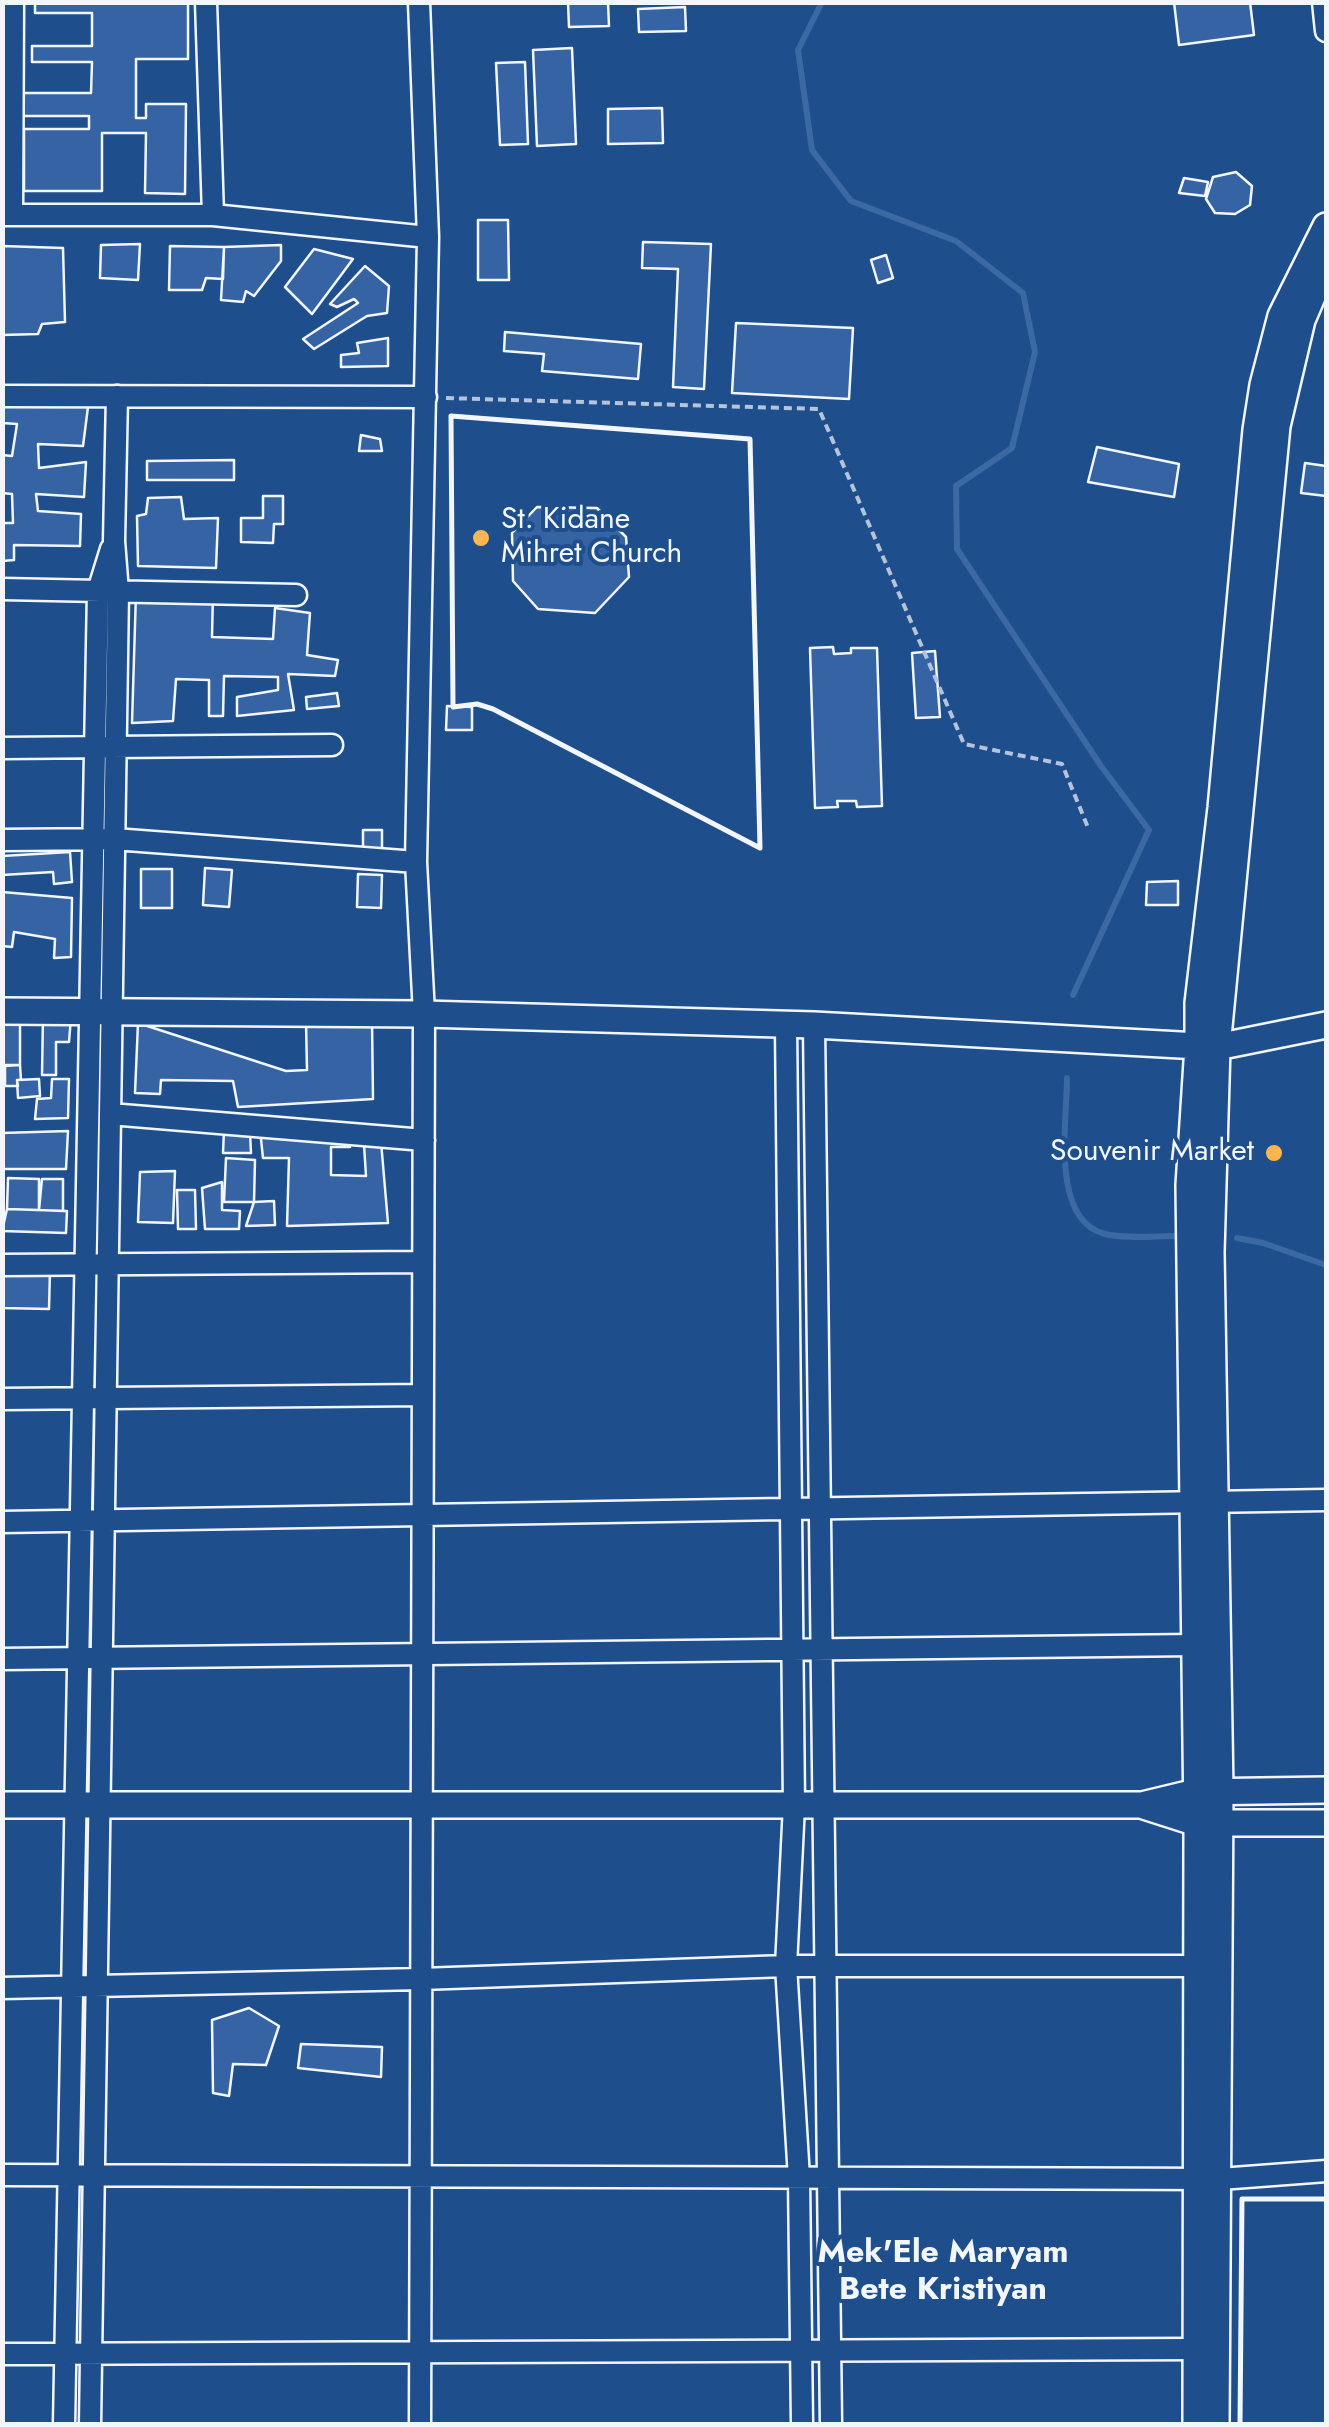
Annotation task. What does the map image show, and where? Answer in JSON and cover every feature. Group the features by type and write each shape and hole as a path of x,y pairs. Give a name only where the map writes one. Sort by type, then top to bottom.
{"street":[{"path":"13,2 7,215 213,216 428,238"},
{"path":"206,2 213,216"},
{"path":"419,2 428,238 416,862 424,1014 420,2424"},
{"path":"1324,2 1326,31"},
{"path":"1250,580 1251,462 1263,386 1281,316 1326,226"},
{"path":"1216,2424 1208,2179 1208,1791 1200,1253 1208,1046 1198,1003 1250,580 1281,405 1302,320 1326,264"},
{"path":"2,396 426,397"},
{"path":"90,2424 97,1987 76,1658 84,1264 101,1012 108,592 114,541 116,396"},
{"path":"2,589 296,595"},
{"path":"2,748 332,745"},
{"path":"2,840 104,839 416,862"},
{"path":"2,1011 424,1014 786,1024 1208,1046 1326,1024"},
{"path":"64,2424 71,1987 102,1658 110,1114 101,1012"},
{"path":"786,1024 794,1650 794,1804 786,1966 800,2178 802,2424"},
{"path":"814,1025 830,2424"},
{"path":"110,1114 424,1140"},
{"path":"2,1264 424,1262"},
{"path":"2,1399 423,1395"},
{"path":"2,1522 1326,1500"},
{"path":"1204,1502 1194,1645 1208,1791"},
{"path":"2,1659 1194,1645"},
{"path":"2,1805 1142,1805 1208,1791 1326,1790"},
{"path":"1142,1805 1208,1823 1326,1823"},
{"path":"2,1988 786,1966 1207,1966"},
{"path":"2,2175 1208,2179 1326,2170"},
{"path":"1196,2424 1196,2349 1208,2179"},
{"path":"2,2354 1196,2349"}],"path":[{"path":"426,397 819,408 964,744 1062,764 1089,830"}],"building":[{"path":"35,2 188,2 188,59 136,59 136,118 146,118 146,104 186,104 185,194 145,193 146,133 102,133 102,191 24,191 24,129 89,129 89,116 22,116 22,93 91,93 92,62 32,62 32,46 92,46 92,13 35,13"},
{"path":"568,2 608,2 609,26 569,27"},
{"path":"1174,2 1250,2 1254,35 1179,45"},
{"path":"685,7 686,31 639,32 638,9"},
{"path":"572,48 576,144 537,146 533,50"},
{"path":"525,62 528,144 500,145 496,63"},
{"path":"662,108 663,143 608,144 608,109"},
{"path":"1236,172 1252,186 1250,205 1235,214 1215,213 1206,199 1213,177"},
{"path":"1184,178 1208,182 1205,196 1179,193"},
{"path":"478,220 508,220 509,280 478,280"},
{"path":"643,242 711,244 704,389 673,387 678,269 642,268"},
{"path":"140,244 138,280 100,278 101,245"},
{"path":"281,245 281,261 254,296 246,291 243,302 221,300 224,247"},
{"path":"2,246 63,248 65,322 42,324 38,334 2,335"},
{"path":"170,246 224,247 223,279 206,278 202,290 169,290"},
{"path":"314,249 353,259 312,314 285,287"},
{"path":"886,255 893,278 878,283 871,260"},
{"path":"365,266 389,286 387,313 367,316 314,349 303,339 358,303 354,299 337,307 330,304"},
{"path":"736,323 853,328 849,399 732,393"},
{"path":"505,332 641,344 638,379 542,371 544,354 504,351"},
{"path":"388,338 388,366 341,367 341,355 359,353 357,343"},
{"path":"2,399 89,399 83,446 38,444 39,468 86,462 84,497 36,494 38,511 81,514 80,546 14,545 14,560 2,561 2,523 13,523 12,494 2,493 2,455 12,456 17,424 2,423"},
{"path":"361,435 380,439 382,451 359,451"},
{"path":"1097,447 1179,464 1174,497 1088,482"},
{"path":"234,460 234,480 147,480 147,461"},
{"path":"1305,463 1326,466 1326,496 1301,493"},
{"path":"263,496 283,496 283,524 274,524 273,543 241,542 241,518 263,518"},
{"path":"181,497 184,519 218,518 216,568 138,566 137,516 146,514 148,498"},
{"path":"537,507 597,508 626,537 629,577 595,613 538,609 513,581 512,533"},
{"path":"136,593 213,593 212,637 273,639 275,608 310,613 307,655 338,660 335,676 288,674 294,710 237,716 237,697 278,690 278,677 224,676 223,716 209,716 209,680 176,679 173,721 132,723"},
{"path":"833,647 834,654 851,653 851,648 877,648 882,806 857,807 856,801 837,801 838,807 815,808 810,648"},
{"path":"935,651 940,717 916,718 912,653"},
{"path":"337,693 339,706 307,709 306,697"},
{"path":"447,706 472,707 472,730 446,730"},
{"path":"363,830 382,830 382,854 363,854"},
{"path":"70,852 72,882 54,884 53,872 2,875 2,856"},
{"path":"205,868 232,870 229,907 203,905"},
{"path":"141,869 172,869 172,908 141,908"},
{"path":"358,874 382,875 381,908 357,907"},
{"path":"1178,881 1178,905 1146,905 1147,882"},
{"path":"2,892 72,898 71,957 54,958 55,939 14,932 12,947 2,946"},
{"path":"43,1016 71,1017 69,1042 56,1042 56,1075 42,1075"},
{"path":"2,1020 20,1020 20,1065 2,1065"},
{"path":"372,1020 373,1099 238,1107 233,1081 161,1080 160,1094 135,1093 138,1023 286,1071 307,1070 306,1023"},
{"path":"20,1065 18,1086 5,1086 5,1066"},
{"path":"39,1079 40,1096 18,1098 17,1080"},
{"path":"52,1079 69,1079 68,1118 35,1119 37,1099 51,1098"},
{"path":"363,1129 380,1130 388,1223 287,1226 289,1158 263,1158 260,1130 350,1131 350,1147 331,1147 331,1175 366,1176"},
{"path":"224,1130 250,1132 251,1153 223,1153"},
{"path":"68,1131 66,1169 2,1169 2,1133"},
{"path":"226,1158 255,1160 254,1202 224,1202"},
{"path":"175,1171 173,1223 138,1222 140,1172"},
{"path":"8,1178 39,1179 39,1210 7,1209"},
{"path":"42,1179 63,1179 63,1211 39,1210"},
{"path":"222,1182 222,1210 240,1211 239,1229 205,1229 202,1188"},
{"path":"177,1190 195,1190 196,1229 178,1229"},
{"path":"274,1201 275,1225 246,1226 254,1202"},
{"path":"7,1209 67,1211 66,1233 2,1231"},
{"path":"2,1270 50,1271 49,1309 2,1308"},
{"path":"249,2008 279,2026 266,2065 233,2064 229,2096 213,2093 212,2020"},
{"path":"301,2044 382,2047 381,2077 298,2068"}],"waterway":[{"path":"822,2 798,50 812,150 851,201 956,241 1023,293 1035,352 1012,448 956,486 957,549 1101,766 1149,830 1073,995"},
{"path":"1067,1078 1065,1167 1076,1210 1088,1225 1105,1234 1176,1236"},
{"path":"1237,1238 1326,1265"}],"wall":[{"path":"451,416 750,439 760,848 493,709 477,704 453,707 451,416"},
{"path":"1240,2424 1242,2199 1326,2199"}],"place":[{"name":"St. Kidane Mihret Church","path":"481,538"},
{"name":"Souvenir Market","path":"1274,1153"}],"district":[{"name":"Mek'Ele Maryam Bete Kristiyan","path":"943,2272"}]}
